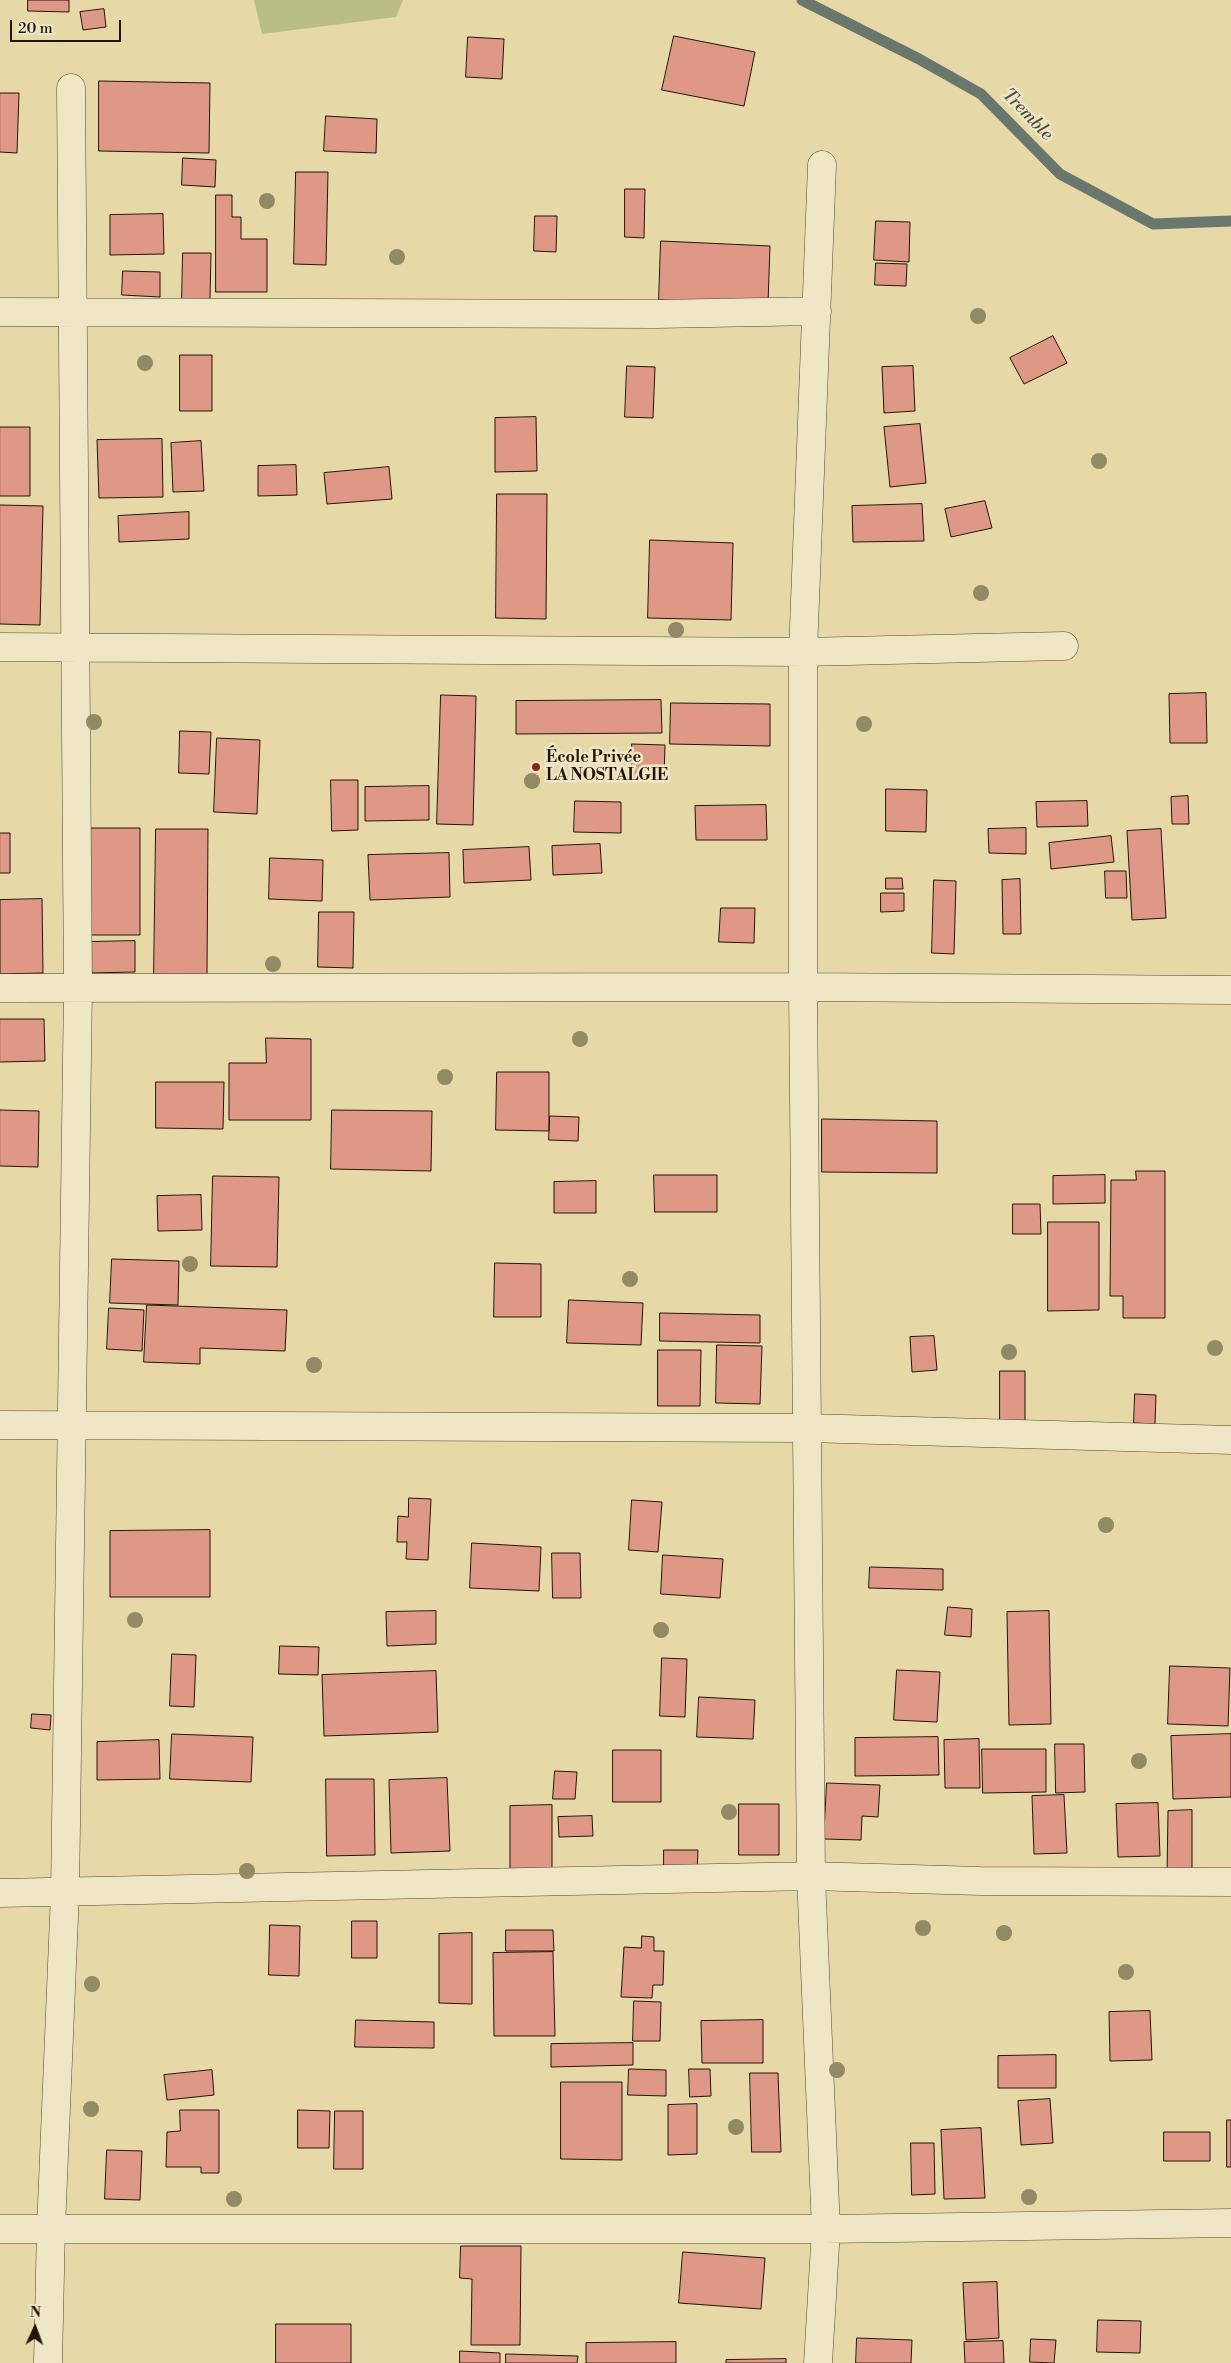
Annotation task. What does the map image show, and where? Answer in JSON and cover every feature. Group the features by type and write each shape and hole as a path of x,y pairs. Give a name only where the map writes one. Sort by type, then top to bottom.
{"street":[{"path":"48,2363 50,2228 65,1893 78,989 71,88"},
{"path":"818,2363 826,2229 811,1876 803,986 803,652 822,165"},
{"path":"0,312 637,314 817,312"},
{"path":"0,646 803,652 1064,646"},
{"path":"0,988 803,986 1231,990"},
{"path":"0,1425 807,1428 1231,1440"},
{"path":"0,1893 811,1876 980,1881 1231,1882"},
{"path":"0,2229 826,2229 1231,2223"}],"green space":[{"path":"254,0 403,0 396,17 262,34"}],"building":[{"path":"28,0 69,0 69,12 28,11"},
{"path":"104,9 106,27 83,30 80,12"},
{"path":"674,36 755,52 744,106 662,90"},
{"path":"468,37 504,39 502,79 466,77"},
{"path":"99,81 210,83 209,153 99,151"},
{"path":"0,93 19,93 17,153 0,152"},
{"path":"326,116 377,119 376,153 324,151"},
{"path":"183,158 216,160 215,187 182,185"},
{"path":"296,172 328,172 326,265 294,264"},
{"path":"625,189 645,189 644,238 625,237"},
{"path":"216,195 232,195 232,217 241,217 241,239 267,239 267,292 216,292"},
{"path":"163,214 164,254 110,255 110,215"},
{"path":"535,216 557,216 556,252 534,251"},
{"path":"876,221 910,222 909,262 874,260"},
{"path":"661,241 770,246 768,304 659,300"},
{"path":"183,253 211,253 210,299 182,299"},
{"path":"876,263 907,264 906,286 875,285"},
{"path":"123,271 160,272 160,297 122,295"},
{"path":"1053,336 1067,363 1024,384 1010,358"},
{"path":"180,355 212,355 212,411 180,411"},
{"path":"627,366 655,367 653,418 625,417"},
{"path":"913,366 915,411 884,413 882,367"},
{"path":"536,417 537,471 495,472 495,418"},
{"path":"920,424 926,483 890,487 884,427"},
{"path":"0,427 30,427 30,496 0,496"},
{"path":"162,439 163,497 99,498 97,440"},
{"path":"201,441 204,491 173,492 171,443"},
{"path":"296,465 297,495 258,496 258,466"},
{"path":"389,467 392,499 327,504 324,473"},
{"path":"497,494 547,494 546,619 496,618"},
{"path":"985,501 992,528 951,537 945,509"},
{"path":"922,504 924,541 853,542 852,506"},
{"path":"0,505 43,506 40,625 0,624"},
{"path":"189,512 189,539 119,542 118,516"},
{"path":"650,540 733,543 731,620 648,618"},
{"path":"1206,693 1207,743 1170,743 1169,694"},
{"path":"441,695 476,696 473,825 437,824"},
{"path":"661,700 662,733 516,734 516,701"},
{"path":"671,703 770,704 770,746 670,744"},
{"path":"180,731 211,732 209,774 179,773"},
{"path":"217,738 260,740 257,814 214,812"},
{"path":"632,744 665,745 664,778 632,777"},
{"path":"331,780 358,780 358,830 332,831"},
{"path":"429,786 429,820 365,821 365,787"},
{"path":"886,789 927,790 926,832 886,831"},
{"path":"1188,796 1189,824 1172,824 1171,797"},
{"path":"575,801 621,802 621,833 574,832"},
{"path":"1087,801 1088,826 1037,827 1036,802"},
{"path":"766,805 767,840 696,840 695,806"},
{"path":"90,828 140,828 140,935 89,935"},
{"path":"1026,828 1026,854 989,853 988,829"},
{"path":"156,829 208,829 207,974 154,974"},
{"path":"1161,829 1166,918 1132,920 1127,831"},
{"path":"0,833 10,833 10,873 0,873"},
{"path":"1111,836 1114,862 1051,869 1049,843"},
{"path":"600,844 602,873 553,875 552,846"},
{"path":"529,847 531,880 464,883 463,850"},
{"path":"449,853 450,897 370,900 368,855"},
{"path":"270,858 323,860 322,901 269,899"},
{"path":"1105,871 1126,871 1127,898 1106,898"},
{"path":"886,878 902,878 903,889 886,889"},
{"path":"1020,879 1021,934 1003,934 1002,880"},
{"path":"934,880 956,881 954,954 932,953"},
{"path":"881,893 904,893 904,911 881,912"},
{"path":"42,899 43,973 0,974 0,900"},
{"path":"721,908 755,908 754,943 719,942"},
{"path":"319,912 354,912 353,968 318,967"},
{"path":"135,941 135,972 88,973 87,942"},
{"path":"0,1019 44,1019 45,1061 0,1062"},
{"path":"266,1038 311,1039 311,1120 229,1120 229,1063 266,1063"},
{"path":"497,1072 549,1072 549,1131 496,1130"},
{"path":"156,1082 224,1082 223,1129 156,1128"},
{"path":"0,1110 39,1111 38,1167 0,1166"},
{"path":"332,1110 432,1111 431,1171 331,1169"},
{"path":"550,1116 579,1117 578,1141 549,1140"},
{"path":"822,1119 937,1121 937,1173 822,1172"},
{"path":"1136,1171 1165,1171 1165,1318 1123,1318 1123,1296 1110,1296 1111,1180 1136,1180"},
{"path":"654,1175 717,1175 717,1212 655,1212"},
{"path":"1105,1175 1105,1203 1053,1204 1053,1176"},
{"path":"213,1176 279,1177 277,1267 211,1266"},
{"path":"596,1181 596,1213 554,1213 554,1182"},
{"path":"201,1195 202,1230 158,1231 157,1196"},
{"path":"1013,1204 1040,1204 1041,1234 1013,1234"},
{"path":"1048,1222 1099,1222 1099,1310 1048,1311"},
{"path":"112,1259 179,1261 178,1305 110,1303"},
{"path":"495,1263 541,1264 541,1317 494,1317"},
{"path":"569,1300 643,1303 641,1345 567,1343"},
{"path":"147,1305 287,1310 285,1351 200,1348 200,1364 144,1362"},
{"path":"109,1308 144,1310 142,1351 107,1349"},
{"path":"660,1313 760,1315 760,1343 660,1341"},
{"path":"934,1336 937,1370 912,1372 910,1337"},
{"path":"717,1345 762,1346 760,1404 716,1403"},
{"path":"658,1350 701,1350 700,1406 658,1406"},
{"path":"1000,1371 1025,1371 1025,1423 1000,1423"},
{"path":"1135,1394 1156,1395 1155,1424 1134,1423"},
{"path":"409,1498 431,1499 428,1560 406,1559 407,1542 397,1542 398,1516 408,1517"},
{"path":"632,1500 662,1502 658,1552 629,1550"},
{"path":"210,1530 210,1597 110,1597 110,1531"},
{"path":"472,1543 541,1547 539,1591 470,1588"},
{"path":"552,1553 580,1553 581,1598 553,1598"},
{"path":"663,1555 723,1559 720,1598 661,1594"},
{"path":"870,1567 943,1569 943,1590 869,1588"},
{"path":"948,1607 972,1609 971,1637 945,1635"},
{"path":"436,1611 436,1644 387,1646 386,1612"},
{"path":"1049,1611 1051,1724 1009,1725 1007,1612"},
{"path":"280,1646 319,1647 318,1675 279,1674"},
{"path":"172,1654 196,1655 194,1707 170,1706"},
{"path":"662,1658 687,1659 685,1717 660,1716"},
{"path":"1170,1666 1230,1668 1228,1726 1168,1724"},
{"path":"897,1670 940,1672 937,1722 894,1720"},
{"path":"436,1671 438,1732 324,1736 322,1675"},
{"path":"699,1697 755,1700 753,1739 697,1737"},
{"path":"32,1714 51,1715 50,1730 31,1728"},
{"path":"172,1734 253,1737 251,1782 170,1779"},
{"path":"1231,1734 1231,1797 1173,1799 1171,1736"},
{"path":"938,1737 939,1775 855,1776 855,1738"},
{"path":"979,1739 980,1788 945,1788 944,1740"},
{"path":"159,1740 160,1779 97,1780 97,1742"},
{"path":"1055,1744 1084,1744 1085,1792 1056,1793"},
{"path":"982,1749 1046,1749 1046,1792 983,1793"},
{"path":"613,1750 661,1750 661,1802 613,1802"},
{"path":"555,1771 577,1772 575,1799 553,1799"},
{"path":"447,1778 450,1851 391,1853 389,1780"},
{"path":"326,1779 374,1779 375,1855 327,1856"},
{"path":"827,1783 880,1785 878,1817 862,1816 861,1840 824,1839"},
{"path":"1064,1795 1067,1853 1034,1854 1032,1796"},
{"path":"1158,1803 1160,1856 1118,1857 1116,1804"},
{"path":"739,1804 779,1804 779,1855 739,1855"},
{"path":"552,1805 552,1873 510,1874 510,1806"},
{"path":"1192,1810 1192,1878 1167,1877 1168,1811"},
{"path":"592,1816 593,1836 559,1837 558,1817"},
{"path":"664,1850 698,1850 697,1873 664,1873"},
{"path":"352,1921 377,1921 377,1958 352,1958"},
{"path":"270,1925 300,1926 299,1976 269,1975"},
{"path":"506,1930 553,1930 554,1951 506,1951"},
{"path":"472,1933 472,2004 439,2003 439,1934"},
{"path":"642,1936 654,1937 654,1951 664,1951 663,1985 653,1985 652,1998 621,1997 624,1947 641,1948"},
{"path":"553,1952 555,2036 494,2036 493,1953"},
{"path":"634,2001 661,2002 660,2041 633,2041"},
{"path":"1150,2011 1152,2060 1110,2061 1109,2012"},
{"path":"356,2020 434,2022 434,2048 355,2047"},
{"path":"763,2020 763,2063 702,2063 701,2021"},
{"path":"633,2043 633,2065 551,2067 551,2044"},
{"path":"1056,2055 1056,2088 998,2088 998,2056"},
{"path":"629,2069 666,2070 666,2096 628,2095"},
{"path":"689,2069 710,2069 711,2096 690,2097"},
{"path":"212,2070 214,2095 167,2100 164,2075"},
{"path":"750,2073 778,2073 781,2152 752,2152"},
{"path":"561,2082 622,2082 622,2160 561,2159"},
{"path":"1050,2099 1053,2143 1021,2145 1018,2101"},
{"path":"697,2104 697,2154 668,2155 668,2105"},
{"path":"180,2110 219,2110 219,2173 201,2173 201,2167 166,2167 167,2132 180,2131"},
{"path":"298,2110 330,2111 329,2148 298,2148"},
{"path":"335,2111 363,2111 363,2169 334,2169"},
{"path":"1227,2120 1231,2120 1231,2167 1227,2167"},
{"path":"981,2128 985,2198 944,2199 941,2130"},
{"path":"1164,2132 1210,2132 1210,2161 1164,2161"},
{"path":"911,2143 934,2143 935,2194 912,2195"},
{"path":"107,2150 142,2151 140,2200 105,2199"},
{"path":"461,2246 521,2246 520,2345 471,2345 472,2279 460,2278"},
{"path":"683,2252 765,2258 761,2309 679,2303"},
{"path":"997,2282 999,2338 966,2340 963,2283"},
{"path":"1098,2320 1141,2321 1140,2353 1097,2352"},
{"path":"276,2324 351,2324 351,2363 276,2363"},
{"path":"857,2338 912,2340 911,2363 856,2363"},
{"path":"1031,2339 1056,2340 1054,2363 1030,2362"},
{"path":"1003,2341 1004,2363 965,2363 964,2342"},
{"path":"676,2342 676,2363 586,2363 586,2343"},
{"path":"460,2351 500,2353 500,2363 460,2363"},
{"path":"506,2354 578,2356 577,2363 506,2363"},
{"path":"786,2359 786,2363 726,2363 726,2360"}],"waterway":[{"name":"Tremble","path":"802,0 919,59 981,94 1060,174 1153,224 1231,221"}],"place":[{"name":"École Privée LA NOSTALGIE","path":"536,767"}]}
